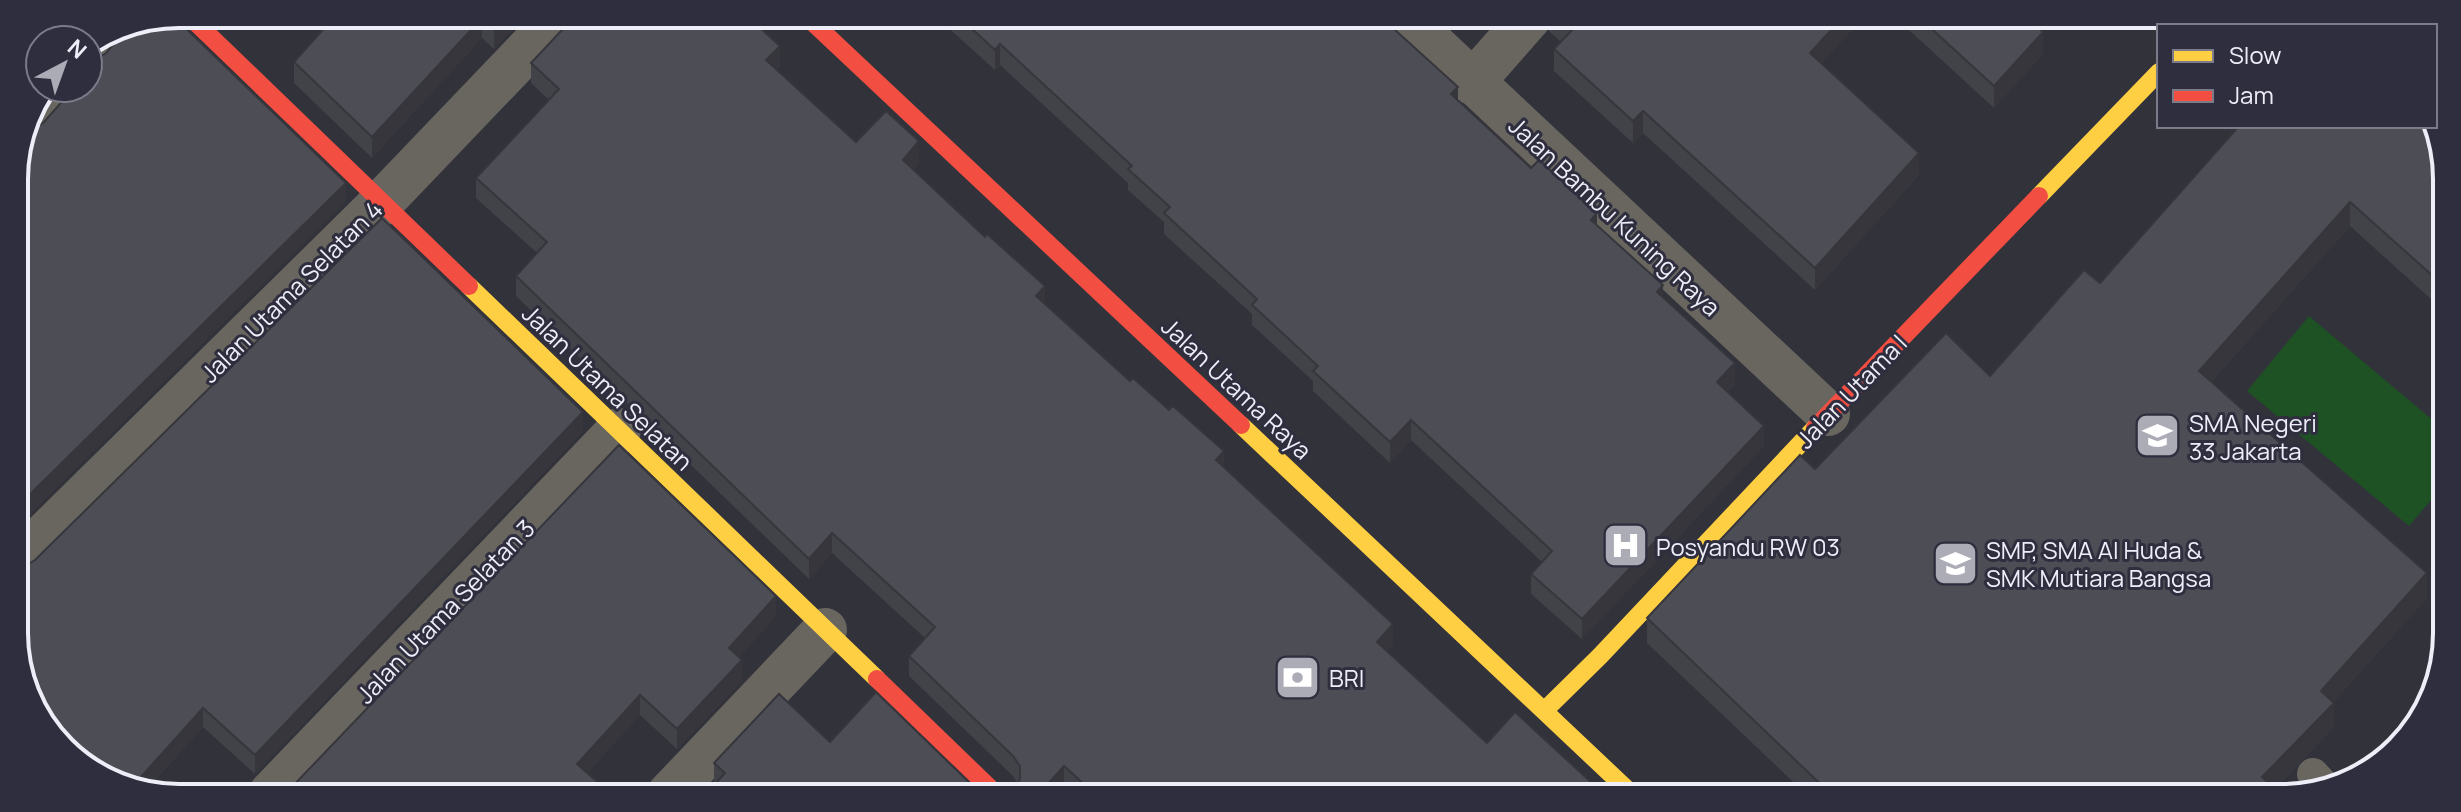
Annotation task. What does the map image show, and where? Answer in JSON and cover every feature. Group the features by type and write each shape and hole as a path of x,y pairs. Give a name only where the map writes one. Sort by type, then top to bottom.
{"street":[{"name":"Jalan Utama Selatan","path":"202,28 986,784"},
{"name":"Jalan Utama Selatan 4","path":"28,551 382,202 549,28"},
{"name":"Jalan Utama Raya","path":"819,28 1621,784"},
{"name":"Jalan Bambu Kuning Raya","path":"1415,28 1828,414"},
{"path":"1472,83 1520,28"},
{"name":"Jalan Utama I","path":"1544,711 2157,74"},
{"name":"Jalan Utama Selatan 3","path":"280,784 619,430"},
{"path":"679,784 825,630"}],"green space":[{"path":"2309,316 2433,420 2433,498 2409,526 2247,391"}],"building":[{"path":"185,28 346,183 28,496 28,169 31,150 38,126 60,104 104,104 104,54 115,43 131,36"},
{"path":"324,28 473,28 372,137 294,62"},
{"path":"564,28 760,28 780,46 766,60 856,142 886,111 919,141 903,160 985,237 987,234 1045,286 1036,296 1130,381 1133,378 1169,410 1173,406 1224,451 1216,460 1393,624 1377,642 1487,743 1515,712 1593,784 1084,784 1064,766 1048,784 1017,784 1020,766 1013,756 909,656 935,627 832,533 809,559 516,276 547,242 476,178 559,89 531,63"},
{"path":"971,28 1395,28 1458,87 1451,94 1531,168 1539,160 1597,213 1591,220 1663,285 1657,292 1735,363 1717,382 1764,426 1582,619 1531,574 1552,551 1411,420 1390,442 1313,371 1318,366 1252,305 1257,299 1164,213 1170,207 1128,169 1132,166 1000,44 995,50"},
{"path":"1570,28 1833,28 1810,53 1919,153 1815,268 1643,111 1633,121 1554,49 1572,30"},
{"path":"1931,28 2039,28 2043,32 1994,86"},
{"path":"2237,128 2424,128 2432,159 2433,276 2350,202 2199,371 2427,573 2321,691 2334,703 2262,777 2269,784 1820,784 1647,618 1800,455 1815,469 1946,333 1990,376 2084,270 2100,283"},
{"path":"382,218 583,412 255,755 203,708 139,779 104,764 72,740 48,708 33,672 28,643 28,564"},
{"path":"619,445 776,596 729,648 742,660 677,729 640,695 577,764 600,784 295,784"},
{"path":"876,692 971,784 715,784 725,773 714,763 779,694 830,742"}],"traffic: slow":[{"path":"2039,196 2157,74"},
{"path":"469,286 877,679"},
{"path":"1241,425 1621,784"},
{"path":"1544,711 1600,656 1815,428"}],"traffic: jam":[{"path":"202,28 469,286"},
{"path":"819,28 1241,425"},
{"path":"1815,428 2039,196"},
{"path":"877,679 986,784"}],"place":[{"name":"SMA Negeri 33 Jakarta","path":"2158,436"},
{"name":"Posyandu RW 03","path":"1625,546"},
{"name":"SMP, SMA Al Huda & SMK Mutiara Bangsa","path":"1955,563"},
{"name":"BRI","path":"1298,677"}]}
